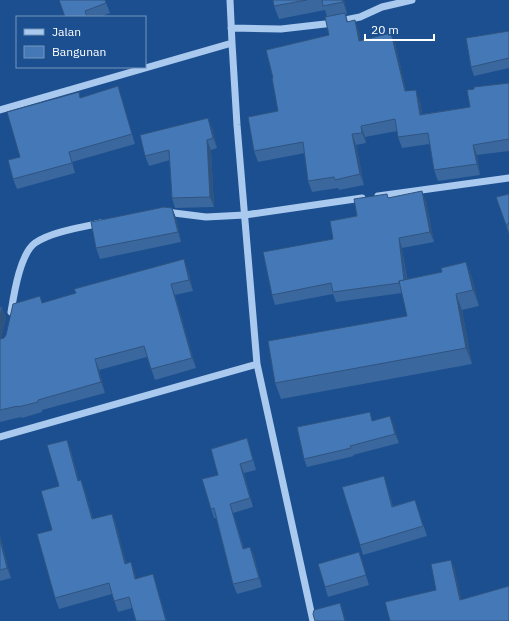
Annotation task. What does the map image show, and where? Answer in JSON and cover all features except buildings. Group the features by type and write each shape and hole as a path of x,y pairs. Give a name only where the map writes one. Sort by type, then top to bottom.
{"street":[{"path":"230,0 257,364 313,621"},
{"path":"231,28 281,29 325,24 360,17 382,7 412,0"},
{"path":"146,68 232,43"},
{"path":"0,110 145,68"},
{"path":"161,213 206,217 245,215 509,178"},
{"path":"10,322 19,272 27,252 34,243 46,237 73,229 111,221"},
{"path":"0,437 257,364"}]}
